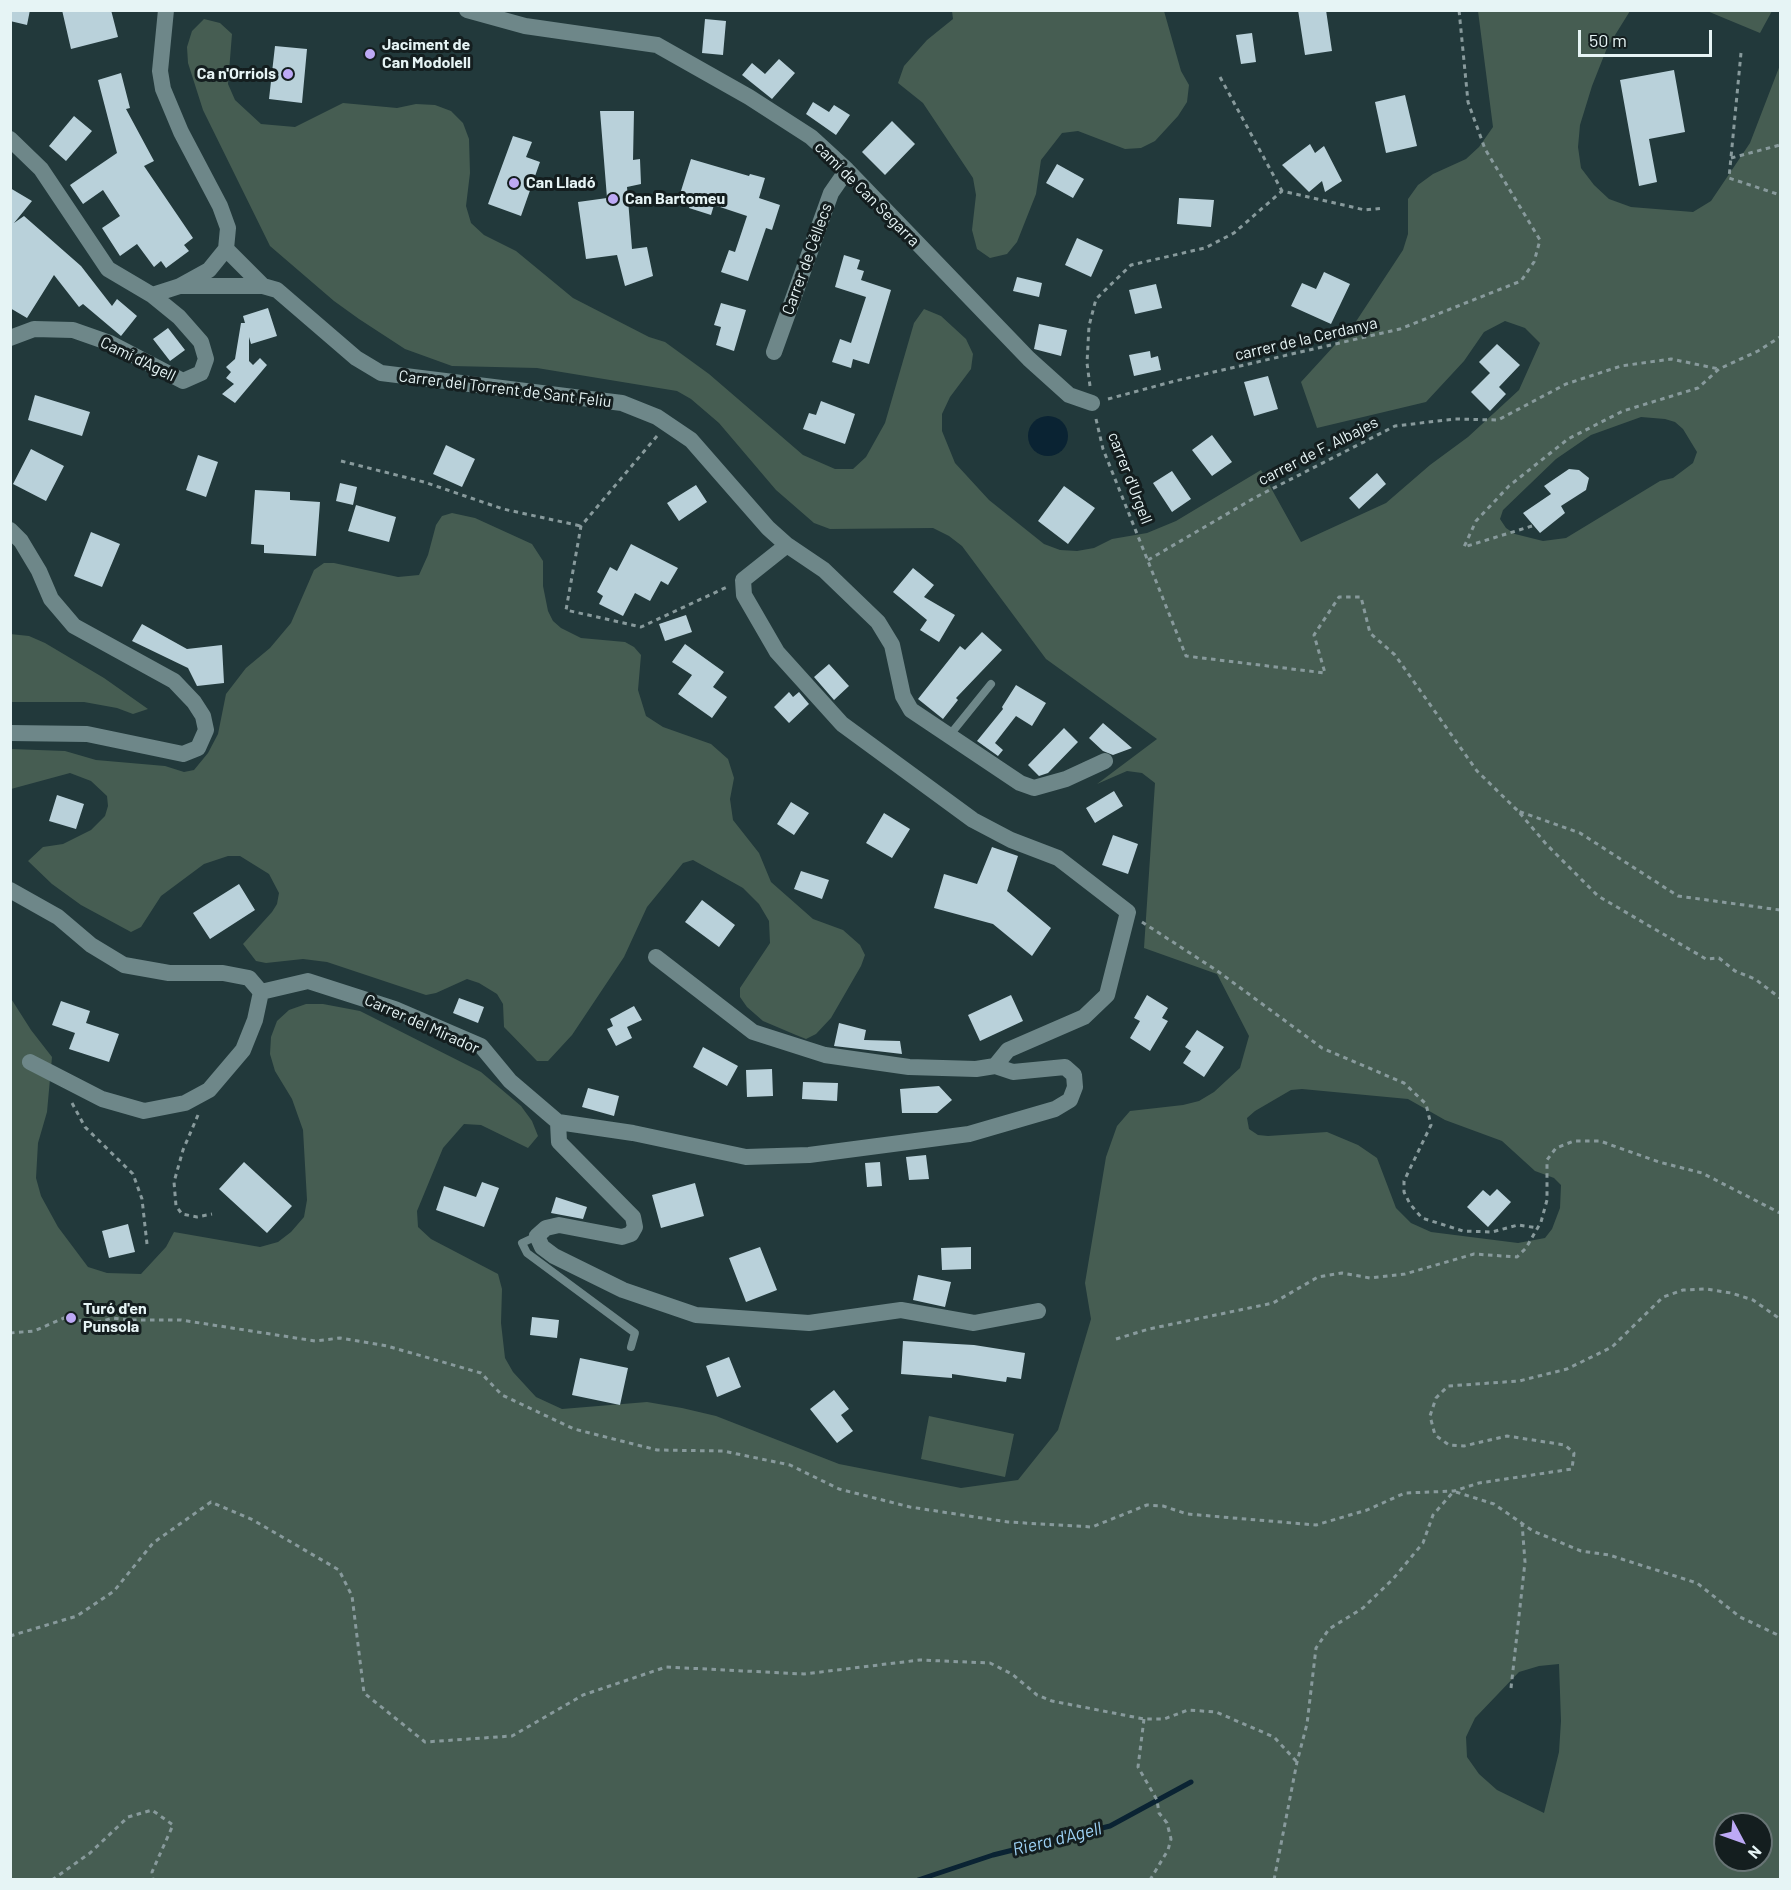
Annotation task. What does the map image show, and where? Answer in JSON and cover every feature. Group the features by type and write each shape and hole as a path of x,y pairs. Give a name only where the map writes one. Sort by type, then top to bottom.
{"street":[{"path":"10,139 41,169 108,269 152,295 180,286 208,270 226,249 228,228 220,206 181,132 163,89 160,70 166,10"},
{"name":"camí de Can Segarra","path":"467,10 525,26 657,45 749,97 802,131 847,170 1029,359 1069,395 1092,403"},
{"name":"Carrer de Céllecs","path":"774,352 831,193 847,170"},
{"path":"226,249 263,286"},
{"path":"180,286 263,286"},
{"name":"Carrer del Torrent de Sant Feliu","path":"263,286 277,290 356,358 381,373 622,403 668,423 691,440 768,528 787,545 824,570 878,622 892,645 903,696 911,710 1020,783 1034,788 1065,779 1105,761"},
{"name":"Camí d'Agell","path":"10,338 34,329 73,330 110,343 183,381 201,373 206,359 201,342 179,317 152,295"},
{"path":"10,530 21,541 39,571 51,598 74,626 174,681 194,702 203,716 206,730 198,748 183,754 87,734 10,733"},
{"path":"787,545 743,580 744,595 777,652 842,724 973,820 1011,840 1058,858 1128,912 1107,995 1084,1017 1008,1050 995,1066"},
{"path":"10,890 58,917 91,945 124,965 169,973 224,973 249,978 261,992 255,1020 243,1050 209,1090 185,1103 144,1111 102,1099 30,1062"},
{"path":"656,957 753,1032 815,1052 909,1067 976,1070 995,1066 1012,1072 1065,1067 1074,1075 1075,1087 1070,1100 1055,1109 969,1134 809,1155 746,1156 633,1133 558,1122 559,1142 633,1217 635,1227 631,1234 622,1237 559,1225 546,1228 537,1236 542,1247 567,1264 623,1290 696,1315 809,1323 901,1310 974,1323 1038,1311"},
{"name":"Carrer del Mirador","path":"261,992 308,981 394,1009 481,1046 510,1081 558,1122"}],"lane":[{"path":"949,736 991,684"},
{"path":"537,1236 522,1243 526,1253 635,1333 631,1347"}],"path":[{"name":"carrer de la Cerdanya","path":"1092,403 1175,381 1400,329 1521,281 1534,262 1540,240 1485,149 1468,102 1459,10"},
{"path":"1741,53 1729,178 1780,195"},
{"path":"1220,77 1282,191 1365,210 1384,208"},
{"path":"1731,158 1780,145"},
{"name":"carrer d'Urgell","path":"1282,191 1234,233 1205,248 1131,265 1096,299 1089,326 1088,345 1092,403 1103,449 1186,656 1325,674 1314,636 1339,597 1361,597 1370,633 1395,655 1477,771 1518,811"},
{"path":"1532,526 1464,547 1476,521 1509,486 1568,439 1623,411 1698,388 1719,369 1758,351 1780,337"},
{"name":"carrer de F. Albajes","path":"1148,560 1256,497 1395,426 1455,419 1498,420 1566,384 1621,366 1671,359 1719,369"},
{"path":"668,423 581,526 566,610 641,627 743,580"},
{"path":"341,461 424,482 503,509 581,526"},
{"path":"1518,811 1580,833 1678,896 1780,910"},
{"path":"1518,811 1547,845 1598,896 1706,959 1719,958 1735,971 1755,979 1780,998"},
{"path":"1128,912 1216,969 1322,1048 1404,1083 1426,1104 1431,1125 1404,1181 1404,1192 1410,1204 1422,1218 1463,1231 1492,1232 1518,1225 1538,1228"},
{"path":"63,1080 73,1107 85,1127 133,1174 142,1199 147,1244"},
{"path":"209,1090 183,1150 174,1182 176,1206 182,1214 197,1217 212,1214"},
{"path":"1116,1340 1149,1329 1273,1303 1318,1276 1342,1273 1370,1278 1405,1274 1474,1254 1517,1257 1526,1248 1538,1228 1548,1200 1547,1160 1556,1148 1574,1141 1600,1141 1659,1162 1702,1173 1780,1213"},
{"path":"10,1333 34,1331 64,1318 95,1323 112,1317 128,1320 181,1320 315,1341 340,1338 378,1345 481,1373 502,1395 573,1429 597,1433 628,1445 657,1450 723,1451 790,1465 839,1490 910,1507 1008,1522 1092,1527 1148,1505 1163,1506 1187,1514 1316,1525 1367,1509 1405,1492 1454,1491 1479,1483 1572,1469 1574,1453 1566,1445 1507,1437 1464,1446 1449,1445 1435,1435 1430,1416 1436,1398 1448,1386 1519,1381 1567,1369 1612,1347 1663,1297 1683,1290 1706,1289 1731,1293 1754,1300 1780,1319"},
{"path":"1454,1491 1494,1504 1533,1531 1581,1551 1609,1555 1697,1583 1740,1617 1780,1636"},
{"path":"1274,1880 1308,1713 1316,1647 1329,1629 1363,1608 1393,1579 1423,1543 1433,1515 1454,1491"},
{"path":"10,1636 77,1616 114,1591 153,1543 211,1502 253,1520 339,1570 352,1596 364,1693 425,1742 512,1736 583,1695 666,1667 804,1674 920,1660 990,1663 1012,1674 1037,1695 1052,1701 1144,1719 1164,1719 1188,1710 1216,1712 1274,1737 1297,1762"},
{"path":"1511,1688 1525,1562 1522,1523"},
{"path":"1144,1719 1138,1767 1157,1800 1159,1813 1167,1823 1170,1839 1168,1850 1150,1880"},
{"path":"52,1880 90,1853 128,1816 152,1810 173,1825 152,1872 153,1880"}],"green space":[{"path":"1772,10 1760,33 1707,11"},
{"path":"952,11 1164,11 1181,71 1189,85 1187,102 1178,116 1155,141 1141,148 1125,149 1078,131 1062,133 1041,160 1036,194 1017,242 1007,254 990,258 977,249 972,230 976,195 973,178 923,103 898,83 904,66 927,40 953,19"},
{"path":"1478,11 1630,11 1607,48 1592,86 1580,125 1578,147 1581,168 1594,185 1609,199 1631,207 1693,212 1711,201 1750,143 1780,65 1780,1879 11,1879 10,997 52,1057 47,1112 38,1143 36,1178 41,1196 58,1227 88,1267 107,1273 141,1274 166,1247 174,1232 260,1247 278,1242 291,1232 304,1217 307,1200 303,1130 292,1099 275,1071 270,1054 271,1037 277,1021 289,1010 306,1004 323,1004 360,1011 481,1072 521,1106 532,1121 538,1136 528,1148 481,1125 464,1124 443,1148 417,1211 418,1227 431,1239 498,1274 502,1289 501,1323 505,1358 513,1372 536,1397 562,1409 647,1402 682,1408 716,1416 839,1464 961,1488 1018,1480 1058,1430 1091,1319 1085,1283 1106,1157 1117,1126 1130,1111 1183,1105 1199,1101 1214,1092 1240,1068 1249,1036 1217,974 1144,948 1155,783 1142,773 1127,771 1097,784 1157,739 1046,659 962,546 933,528 830,529 814,523 776,490 719,423 691,399 677,391 537,368 452,366 405,349 359,319 334,301 270,246 203,110 188,63 187,47 192,31 204,19 220,23 232,34 228,84 235,100 261,124 295,127 343,103 397,108 416,104 435,105 451,111 463,123 469,139 470,173 466,206 471,223 484,235 516,251 573,298 649,337 665,342 709,374 803,455 835,469 853,469 866,457 885,423 914,323 924,309 941,316 966,339 973,354 971,369 950,397 942,414 942,431 955,463 989,500 1044,544 1060,550 1077,551 1094,548 1112,539 1147,533 1176,521 1261,470 1301,542 1386,503 1430,465 1468,437 1519,390 1540,343 1525,328 1505,321 1484,332 1464,361 1426,402 1317,428 1301,382 1355,323 1403,250 1408,234 1408,199 1418,185 1433,174 1466,159 1479,147 1493,127","holes":["1641,417 1665,419 1675,422 1683,429 1697,452 1693,463 1673,478 1660,481 1566,538 1543,541 1515,534 1506,528 1500,519 1503,510 1556,459 1591,435","1302,1089 1408,1099 1445,1120 1502,1141 1535,1171 1554,1178 1561,1185 1560,1208 1552,1229 1545,1238 1518,1243 1431,1232 1411,1223 1396,1208 1377,1158 1358,1145 1327,1132 1268,1136 1258,1135 1249,1129 1247,1118 1255,1111 1291,1090","1559,1664 1561,1721 1559,1752 1544,1813 1497,1790 1479,1774 1467,1757 1466,1737 1475,1718 1519,1672 1539,1666"]},
{"path":"452,513 475,518 532,544 543,561 543,586 548,611 553,621 561,628 581,638 625,642 634,647 641,655 638,690 646,716 663,727 711,744 728,759 734,778 730,799 733,820 759,853 771,882 813,919 843,930 860,945 865,955 861,966 831,1018 816,1034 806,1039 763,1021 747,1007 740,997 740,988 770,943 769,921 759,904 743,888 693,860 683,863 647,907 624,957 572,1035 548,1061 537,1061 504,1027 503,1004 497,994 479,983 467,979 426,995 327,962 303,959 266,963 256,961 243,944 272,912 277,904 279,893 269,874 240,856 228,856 204,864 161,896 141,927 131,932 81,905 52,884 28,861 43,847 63,844 91,830 105,816 108,806 107,796 91,781 70,773 11,789 11,749 65,751 96,760 165,766 184,772 194,770 208,753 218,734 226,694 246,668 270,648 291,623 314,570 324,563 334,563 398,577 419,575 428,555 436,525 442,516"},
{"path":"10,634 29,636 45,643 104,678 148,709 133,714 117,708 84,702 11,702"},
{"path":"929,1416 1014,1434 1005,1477 921,1459"}],"water":[{"path":"1048,416 1056,417 1062,422 1067,428 1067,444 1062,450 1056,455 1048,456 1040,455 1034,450 1029,444 1028,436 1029,428 1034,422 1040,417"}],"building":[{"path":"10,10 30,10 27,25 10,21"},
{"path":"62,10 111,10 118,37 71,49"},
{"path":"1298,10 1326,10 1332,51 1305,55"},
{"path":"705,19 726,21 723,55 702,53"},
{"path":"1252,33 1256,62 1241,64 1236,35"},
{"name":"Ca n'Orriols","path":"275,46 307,49 302,103 269,99"},
{"path":"779,59 795,73 772,99 742,75 752,63 765,74"},
{"path":"1674,70 1685,132 1649,139 1657,182 1639,186 1620,80"},
{"path":"121,73 130,108 126,109 154,161 144,166 193,238 184,245 189,251 166,268 161,261 154,267 137,244 120,256 102,228 120,216 103,190 83,204 70,185 117,153 98,80"},
{"path":"1405,95 1417,146 1386,153 1375,102"},
{"path":"813,102 829,112 834,105 850,115 836,135 806,114"},
{"name":"Can Bartomeu","path":"600,111 634,111 633,160 640,159 641,184 627,187 632,249 647,247 653,276 625,286 617,255 586,259 578,202 607,198"},
{"path":"74,116 92,131 66,161 49,146"},
{"path":"892,121 915,144 885,175 862,152"},
{"name":"Can Lladó","path":"513,136 532,142 526,157 540,162 521,216 488,204"},
{"path":"1310,144 1315,153 1324,146 1342,181 1325,192 1322,181 1309,192 1282,165"},
{"path":"691,159 749,176 750,174 765,178 759,198 780,205 772,230 766,228 748,281 721,272 729,250 735,252 747,216 714,205 711,215 689,208 693,197 680,194"},
{"path":"1057,164 1084,179 1073,198 1046,183"},
{"path":"10,188 32,201 14,223 24,216 81,266 112,306 117,299 137,316 121,336 83,304 79,307 54,275 27,318 10,308"},
{"path":"1179,198 1214,200 1211,227 1177,224"},
{"path":"1077,238 1103,250 1091,277 1065,265"},
{"path":"844,255 860,260 857,269 864,271 861,280 891,290 869,364 853,359 851,368 832,362 840,339 851,343 866,297 835,287"},
{"path":"1324,272 1350,284 1331,324 1291,306 1302,283 1316,289"},
{"path":"1017,277 1042,283 1039,297 1013,291"},
{"path":"1156,284 1162,308 1135,314 1129,290"},
{"path":"721,303 746,310 734,351 716,345 721,327 714,325"},
{"path":"268,308 277,336 251,344 249,337 249,361 253,365 260,358 267,365 235,403 222,394 234,384 226,378 231,372 226,367 235,359 241,323 245,323 243,316"},
{"path":"1039,324 1067,330 1061,356 1034,349"},
{"path":"168,328 185,350 170,361 153,339"},
{"path":"1497,344 1520,365 1499,387 1506,394 1490,411 1471,392 1490,373 1479,362"},
{"path":"1150,351 1151,358 1158,356 1161,370 1134,376 1129,355"},
{"path":"1268,376 1278,409 1254,416 1244,382"},
{"path":"35,395 90,412 82,436 28,420"},
{"path":"821,401 855,414 845,444 803,429 809,413 816,415"},
{"path":"1212,435 1232,462 1212,476 1192,450"},
{"path":"446,445 475,459 462,487 433,474"},
{"path":"31,449 64,466 46,501 13,484"},
{"path":"198,455 218,462 206,497 186,490"},
{"path":"1569,469 1579,470 1589,478 1586,490 1561,506 1565,513 1540,533 1523,513 1551,494 1544,486"},
{"path":"1172,471 1191,499 1172,512 1153,483"},
{"path":"1377,473 1386,484 1359,509 1349,498"},
{"path":"340,483 357,487 353,505 336,501"},
{"path":"696,485 707,502 679,521 667,503"},
{"path":"1064,486 1095,508 1068,544 1038,521"},
{"path":"255,490 290,492 290,500 320,502 316,556 264,553 264,545 251,544"},
{"path":"356,505 396,517 389,542 348,531"},
{"path":"91,532 120,544 102,587 74,576"},
{"path":"631,544 678,568 668,585 661,581 650,601 635,593 623,616 599,604 603,596 597,592 610,567 617,571"},
{"path":"913,568 934,585 924,597 955,615 939,642 920,630 927,620 893,592"},
{"path":"686,615 692,632 665,641 659,624"},
{"path":"142,624 187,649 222,645 224,683 197,686 188,668 132,641"},
{"path":"982,632 1002,650 956,698 958,700 943,719 918,699 960,646 965,650"},
{"path":"685,644 724,672 713,687 727,697 712,718 678,694 692,675 672,662"},
{"path":"829,664 849,686 834,700 814,677"},
{"path":"1016,685 1046,703 1032,726 1016,716 995,743 1003,750 998,756 977,741 1003,709 1002,707"},
{"path":"789,692 793,697 799,692 809,704 789,723 774,707"},
{"path":"1103,723 1132,748 1113,755 1103,751 1089,738"},
{"path":"1064,728 1078,742 1048,773 1039,776 1028,765"},
{"path":"1114,791 1123,806 1095,823 1086,808"},
{"path":"57,795 84,804 76,829 49,821"},
{"path":"791,802 809,813 794,835 777,824"},
{"path":"884,813 910,829 892,858 866,843"},
{"path":"1113,835 1138,844 1128,874 1102,865"},
{"path":"992,847 1018,856 1007,891 1051,928 1032,956 993,924 934,908 944,874 977,884"},
{"path":"801,871 829,880 822,899 794,889"},
{"path":"239,884 255,910 210,939 193,913"},
{"path":"702,900 735,925 719,947 685,922"},
{"path":"1011,995 1023,1021 980,1041 968,1015"},
{"path":"1147,995 1168,1008 1162,1018 1168,1021 1150,1051 1130,1038 1140,1021 1134,1018"},
{"path":"459,998 484,1007 478,1023 453,1013"},
{"path":"61,1001 90,1011 86,1023 119,1034 109,1062 69,1049 75,1033 52,1025"},
{"path":"634,1006 642,1020 627,1027 632,1038 616,1046 607,1029 613,1026 610,1019"},
{"path":"839,1023 866,1030 864,1040 900,1041 902,1054 834,1046"},
{"path":"1197,1030 1224,1047 1204,1077 1183,1063 1191,1051 1185,1047"},
{"path":"703,1047 738,1066 727,1086 693,1067"},
{"path":"772,1069 773,1096 747,1097 746,1070"},
{"path":"803,1082 838,1083 837,1101 802,1099"},
{"path":"939,1086 952,1100 937,1113 902,1113 900,1089"},
{"path":"588,1088 619,1096 614,1116 582,1107"},
{"path":"926,1155 929,1179 909,1180 906,1157"},
{"path":"244,1162 292,1206 267,1233 219,1189"},
{"path":"880,1162 882,1186 867,1187 865,1163"},
{"path":"482,1182 499,1188 484,1227 436,1210 444,1186 476,1197"},
{"path":"695,1183 704,1216 661,1228 652,1195"},
{"path":"1497,1189 1511,1202 1488,1227 1467,1207 1483,1190 1490,1196"},
{"path":"556,1197 587,1207 583,1219 551,1213"},
{"path":"128,1224 135,1252 109,1258 102,1231"},
{"path":"760,1247 777,1290 746,1302 729,1258"},
{"path":"971,1247 971,1269 942,1270 941,1248"},
{"path":"918,1275 951,1282 945,1307 913,1300"},
{"path":"532,1317 559,1320 557,1338 530,1335"},
{"path":"903,1341 974,1345 1025,1353 1021,1379 1007,1377 1006,1382 952,1374 952,1378 901,1374"},
{"path":"729,1357 741,1387 717,1397 706,1366"},
{"path":"580,1358 628,1368 620,1405 572,1395"},
{"path":"834,1390 849,1409 841,1415 853,1431 837,1443 810,1409"}],"waterway":[{"name":"Riera d'Agell","path":"918,1880 993,1855 1110,1826 1191,1782"}],"place":[{"name":"Jaciment de Can Modolell","path":"370,54"},
{"name":"Ca n'Orriols","path":"288,74"},
{"name":"Can Lladó","path":"514,183"},
{"name":"Can Bartomeu","path":"613,199"},
{"name":"Turó d'en Punsola","path":"71,1318"}]}
